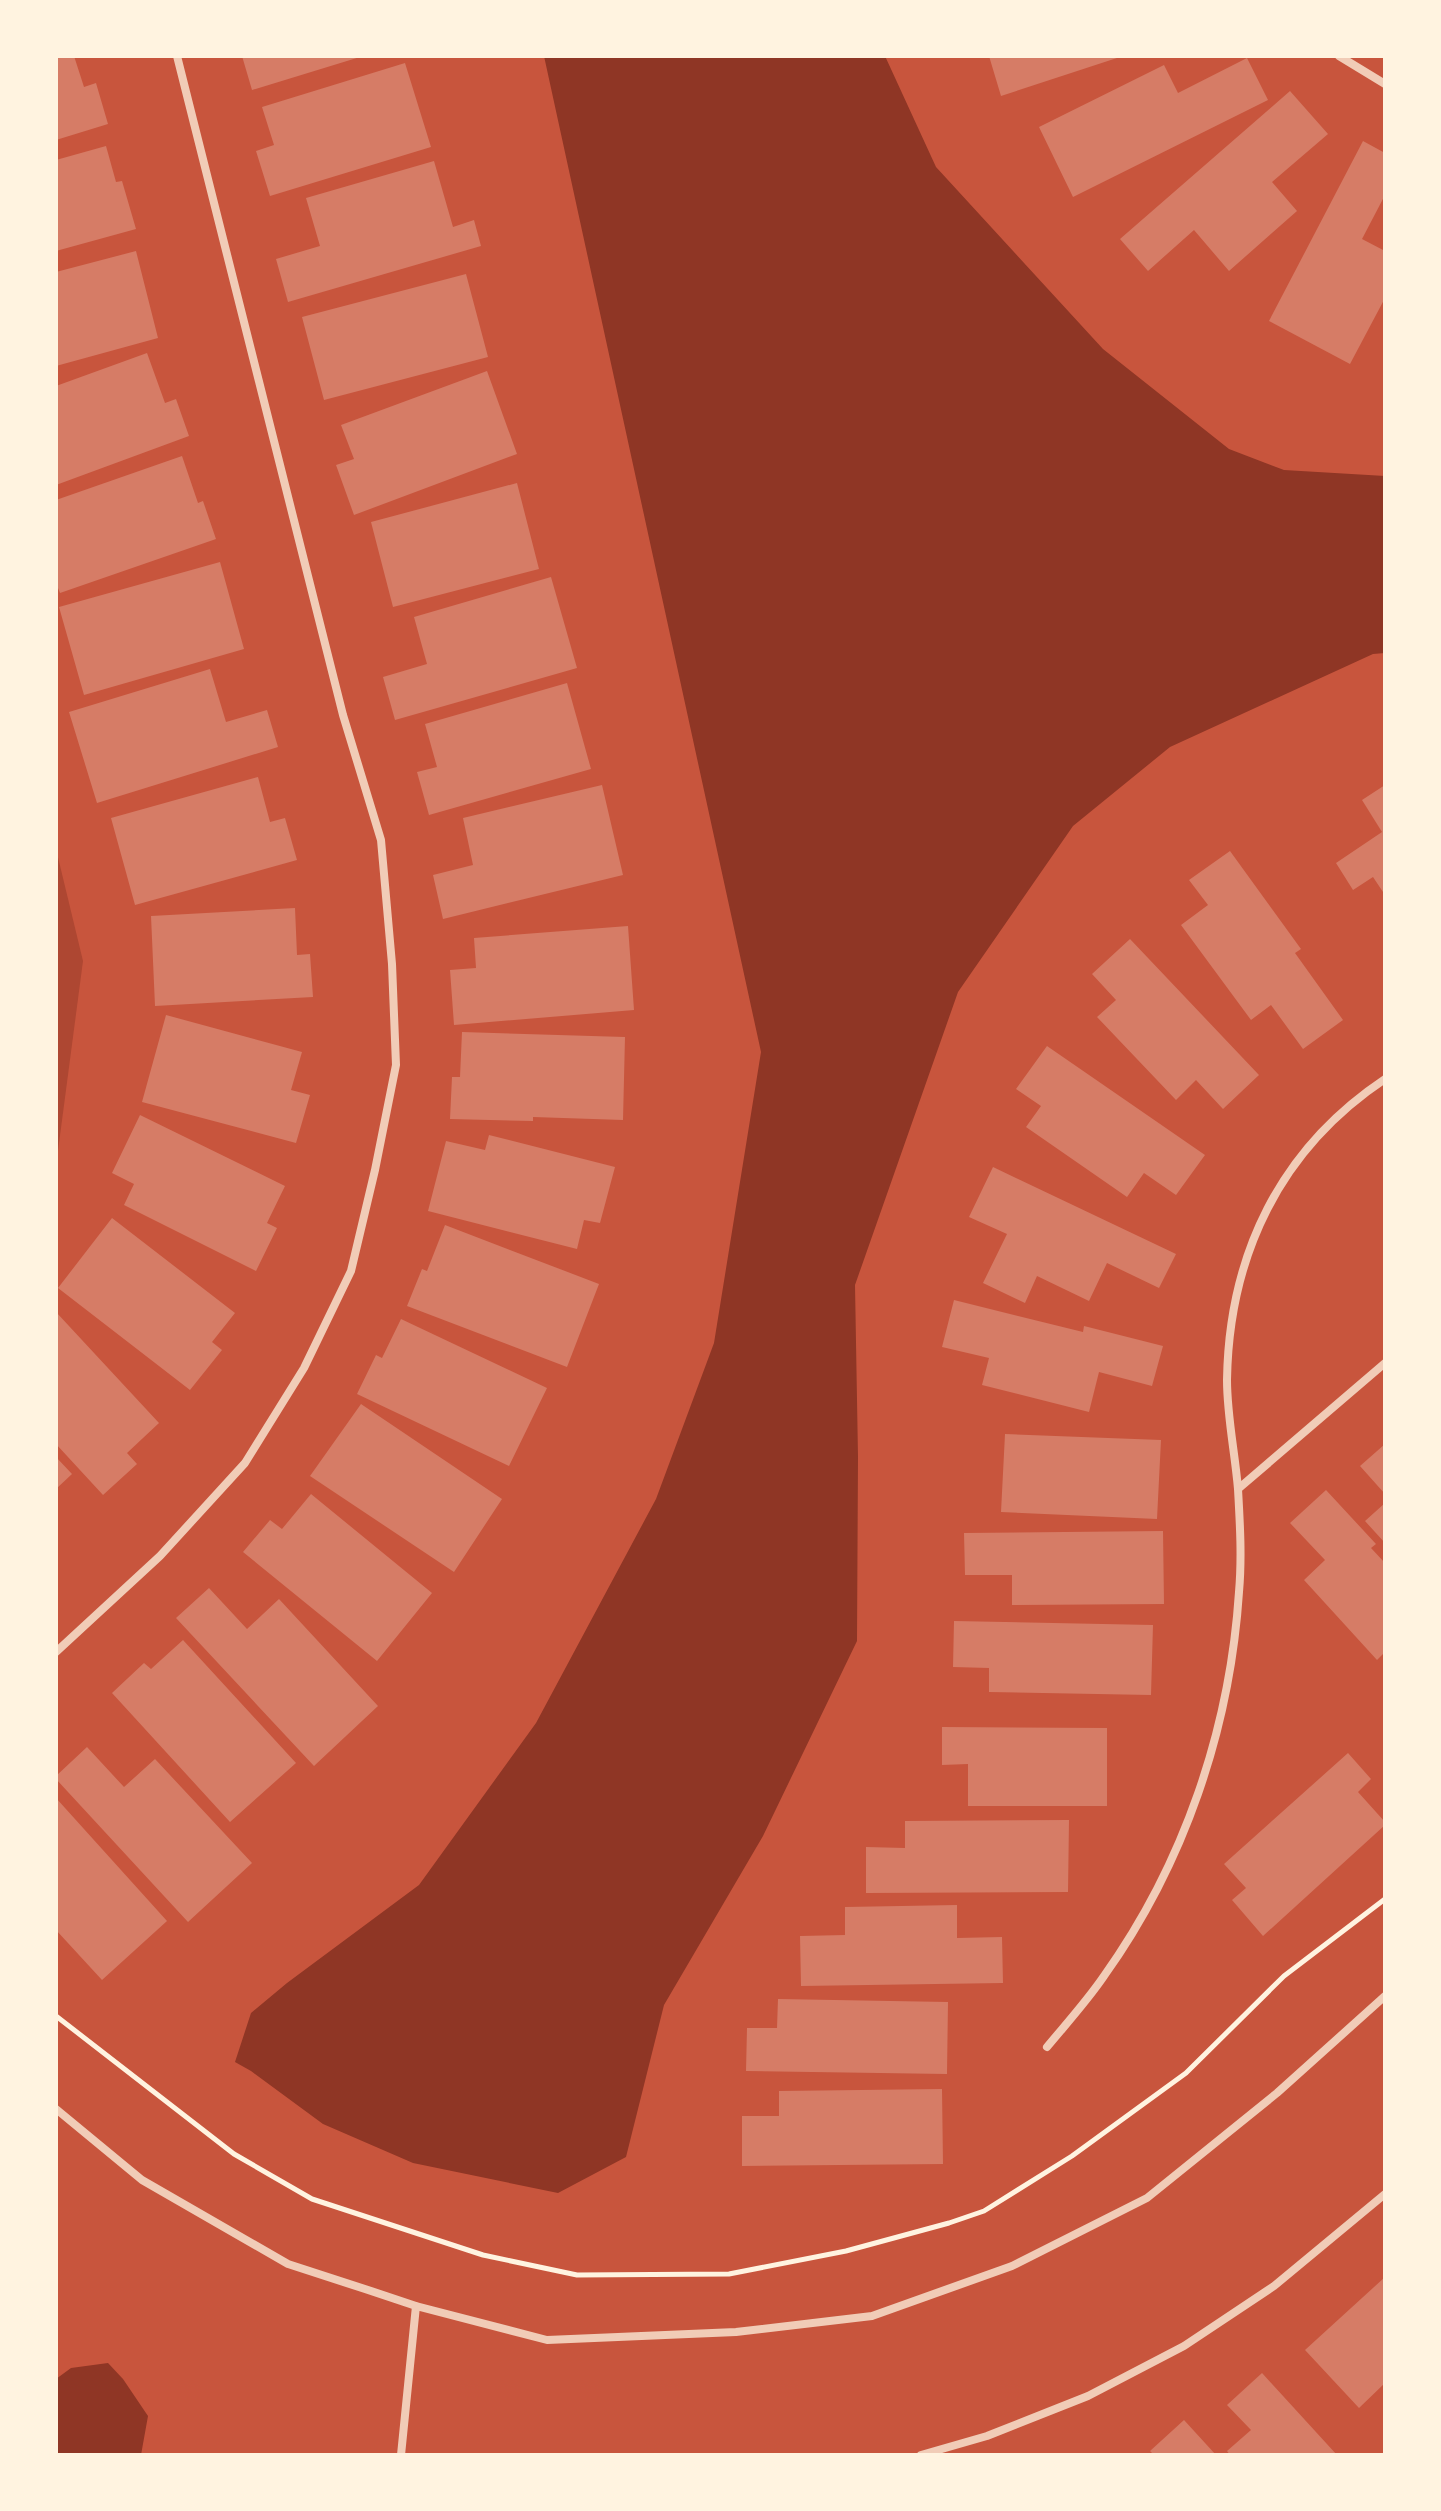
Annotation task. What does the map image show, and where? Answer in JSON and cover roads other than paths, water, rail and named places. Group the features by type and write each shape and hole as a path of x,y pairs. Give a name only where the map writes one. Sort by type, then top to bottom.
{"street":[{"path":"56,1652 160,1556 245,1463 304,1368 351,1271 396,1065 392,964 381,840 343,715 177,56"},
{"path":"1339,56 1385,84"},
{"path":"1047,2047 1104,1976 1158,1888 1190,1818 1214,1744 1231,1669 1239,1592 1238,1489 1227,1384 1229,1329 1240,1275 1260,1223 1286,1175 1321,1132 1361,1095 1385,1079"},
{"path":"1238,1489 1385,1363"},
{"path":"56,2109 142,2180 288,2264 416,2306 547,2340 736,2332 872,2316 1012,2266 1147,2198 1277,2093 1385,1996"},
{"path":"921,2455 987,2436 1088,2396 1184,2346 1274,2286 1385,2194"},
{"path":"401,2455 416,2306"}]}
